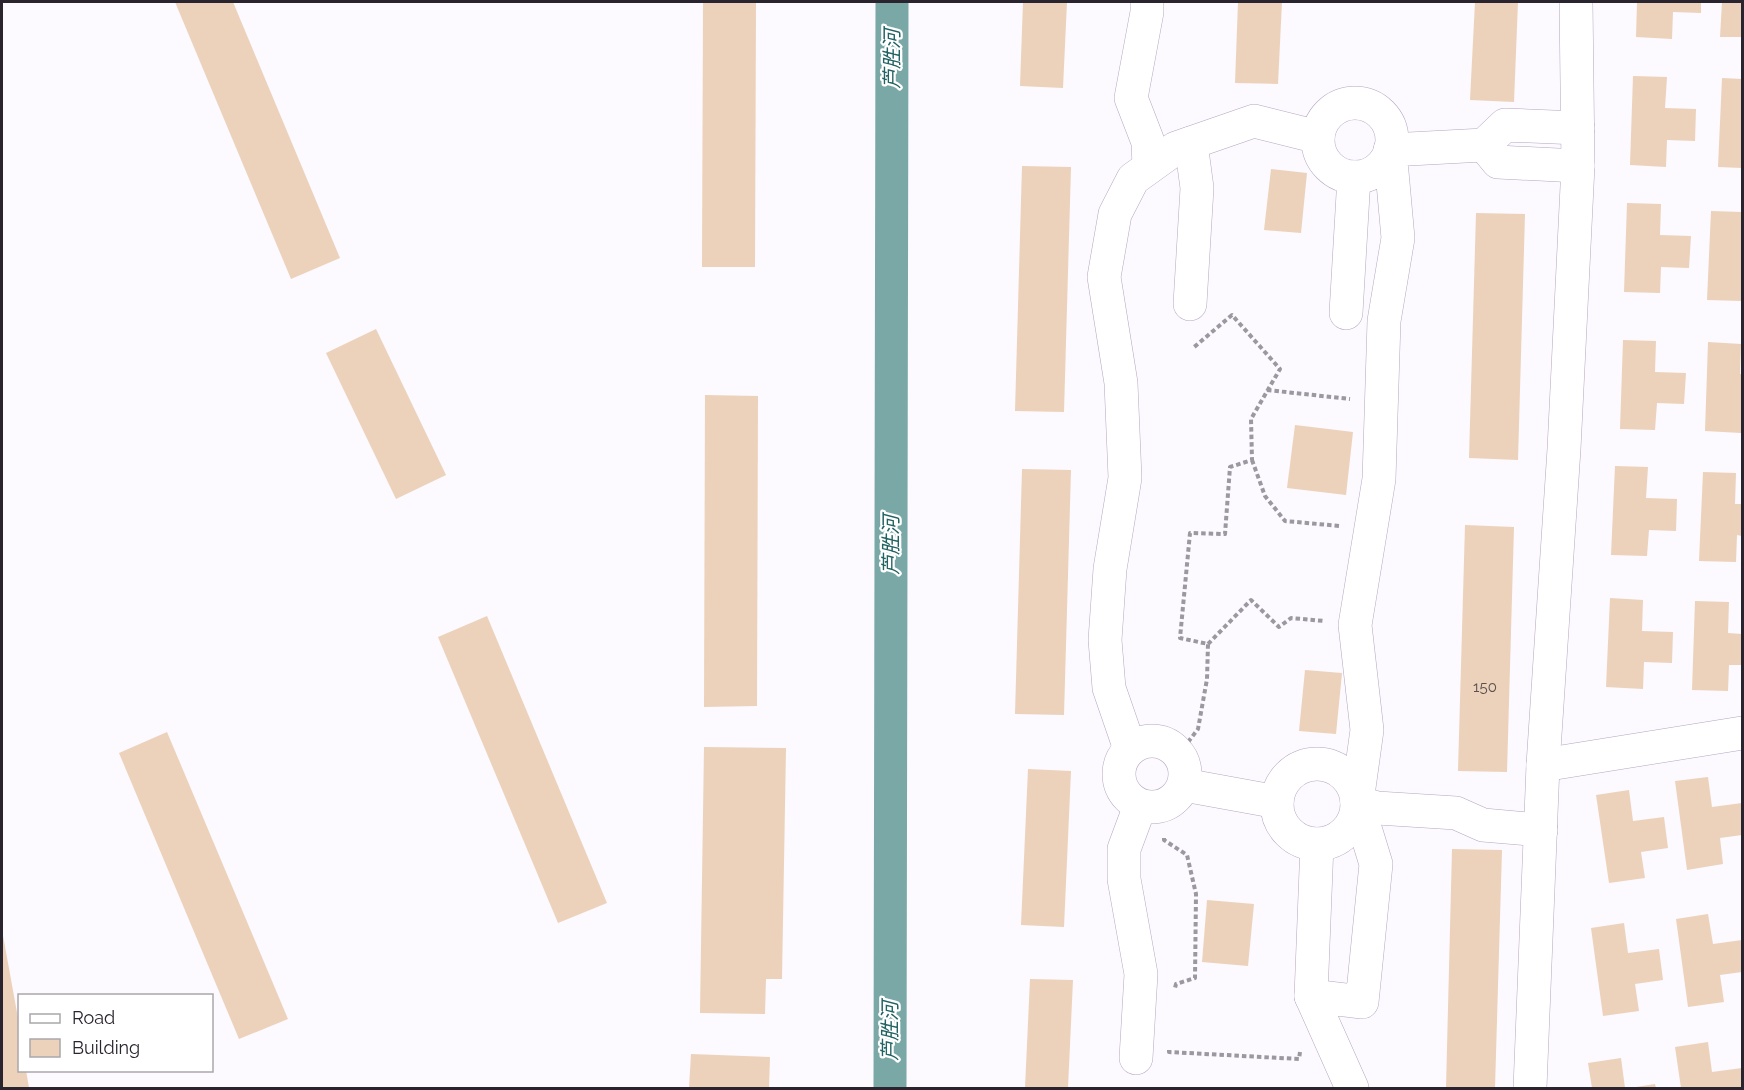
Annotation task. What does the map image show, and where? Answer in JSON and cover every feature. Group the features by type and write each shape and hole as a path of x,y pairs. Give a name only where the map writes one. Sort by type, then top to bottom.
{"street":[{"path":"1147,2 1131,98 1148,142 1149,167"},
{"path":"1530,1089 1543,765 1564,449 1578,166 1576,2"},
{"path":"1311,996 1362,1002 1376,864 1357,802 1354,789 1337,769 1324,764 1311,764 1298,769 1288,777 1280,789 1277,802 1279,815 1288,831 1304,842 1317,844 1329,842 1349,827 1355,816 1357,802 1367,730 1355,625 1380,479 1384,321 1398,238 1390,150 1392,137 1389,126 1378,111 1361,103 1349,103 1338,107 1321,125 1318,137 1319,149 1324,160 1342,175 1354,177 1377,170 1385,161 1390,150"},
{"path":"1130,748 1109,688 1106,640 1110,569 1125,478 1121,383 1104,277 1115,214 1133,179 1176,148 1254,121 1318,137"},
{"path":"1390,150 1484,145 1504,125 1578,128"},
{"path":"1190,304 1197,188 1191,143"},
{"path":"1484,145 1498,162 1578,166"},
{"path":"1346,313 1354,177"},
{"path":"1543,765 1743,733"},
{"path":"1136,1058 1141,974 1124,879 1124,849 1168,787 1171,747 1161,742 1140,743 1130,748 1123,757 1119,768 1119,780 1122,791 1130,800 1168,787 1277,802"},
{"path":"1357,802 1377,808 1456,813 1483,825 1541,819"},
{"path":"1317,844 1311,996 1352,1089"}],"path":[{"path":"1193,348 1232,315 1280,369 1251,419 1252,460 1265,496 1286,521 1371,529"},
{"path":"1268,390 1381,403"},
{"path":"1208,644 1180,638 1190,533 1225,534 1230,466 1252,460"},
{"path":"1174,995 1176,984 1195,978 1196,894 1187,855 1164,840 1168,787 1198,729 1207,679 1208,644 1251,600 1280,627 1291,618 1355,625"},
{"path":"1170,1040 1169,1052 1299,1059 1301,1049"}],"building":[{"path":"175,2 233,2 340,258 291,279"},
{"path":"703,2 756,2 755,267 702,267"},
{"path":"1023,2 1067,2 1063,88 1020,86"},
{"path":"1238,2 1282,2 1278,84 1235,83"},
{"path":"1475,2 1518,2 1514,102 1470,100"},
{"path":"1637,2 1701,2 1701,13 1673,12 1672,39 1636,37"},
{"path":"1722,2 1742,2 1742,37 1720,37"},
{"path":"1633,76 1667,77 1665,108 1696,109 1695,141 1667,140 1666,167 1630,165"},
{"path":"1722,78 1742,79 1742,168 1718,167"},
{"path":"1022,166 1071,167 1064,412 1015,411"},
{"path":"1271,169 1307,173 1301,233 1264,230"},
{"path":"1627,203 1661,204 1660,235 1691,236 1689,268 1661,267 1660,293 1624,292"},
{"path":"1711,211 1742,212 1742,301 1707,300"},
{"path":"1476,213 1525,214 1518,460 1469,458"},
{"path":"376,329 446,475 396,499 326,353"},
{"path":"1623,340 1656,341 1655,372 1686,373 1684,404 1657,403 1655,430 1620,429"},
{"path":"1708,342 1741,344 1741,433 1705,431"},
{"path":"705,395 758,396 757,706 704,707"},
{"path":"1295,425 1353,432 1346,495 1287,488"},
{"path":"1615,466 1648,467 1646,498 1677,499 1676,531 1649,530 1647,556 1611,555"},
{"path":"1022,469 1071,470 1064,715 1015,714"},
{"path":"1703,472 1736,473 1735,504 1742,504 1742,536 1737,535 1736,562 1699,561"},
{"path":"1465,525 1514,527 1507,772 1458,771"},
{"path":"1610,598 1643,600 1642,631 1673,632 1672,663 1644,662 1643,689 1606,687"},
{"path":"1695,601 1729,602 1728,633 1742,634 1742,665 1729,665 1728,691 1692,690"},
{"path":"487,616 607,903 558,923 438,637"},
{"path":"1305,670 1342,673 1336,734 1299,731"},
{"path":"167,732 288,1019 239,1039 119,753"},
{"path":"704,747 786,748 782,979 766,979 765,1014 700,1013"},
{"path":"1028,769 1071,771 1064,927 1021,925"},
{"path":"1708,777 1712,807 1742,803 1742,835 1720,838 1723,864 1687,870 1675,781"},
{"path":"1629,790 1633,821 1664,817 1668,848 1641,852 1645,878 1609,883 1596,795"},
{"path":"1452,849 1502,850 1495,1088 1446,1088"},
{"path":"1207,900 1254,904 1248,966 1202,962"},
{"path":"1708,914 1713,944 1742,940 1742,972 1720,975 1724,1002 1688,1007 1676,919"},
{"path":"1624,923 1628,953 1659,949 1663,980 1635,984 1639,1011 1603,1016 1591,928"},
{"path":"2,930 18,1018 18,1072 26,1072 29,1088 2,1088"},
{"path":"1030,979 1073,980 1068,1088 1025,1088"},
{"path":"1708,1042 1712,1072 1742,1068 1742,1088 1681,1088 1675,1047"},
{"path":"691,1054 770,1057 769,1088 689,1088"},
{"path":"1621,1058 1625,1088 1592,1088 1588,1063"},
{"path":"1655,1084 1656,1088 1636,1088 1636,1087"}],"waterway":[{"name":"芦胜河","path":"890,1088 892,2"}]}
